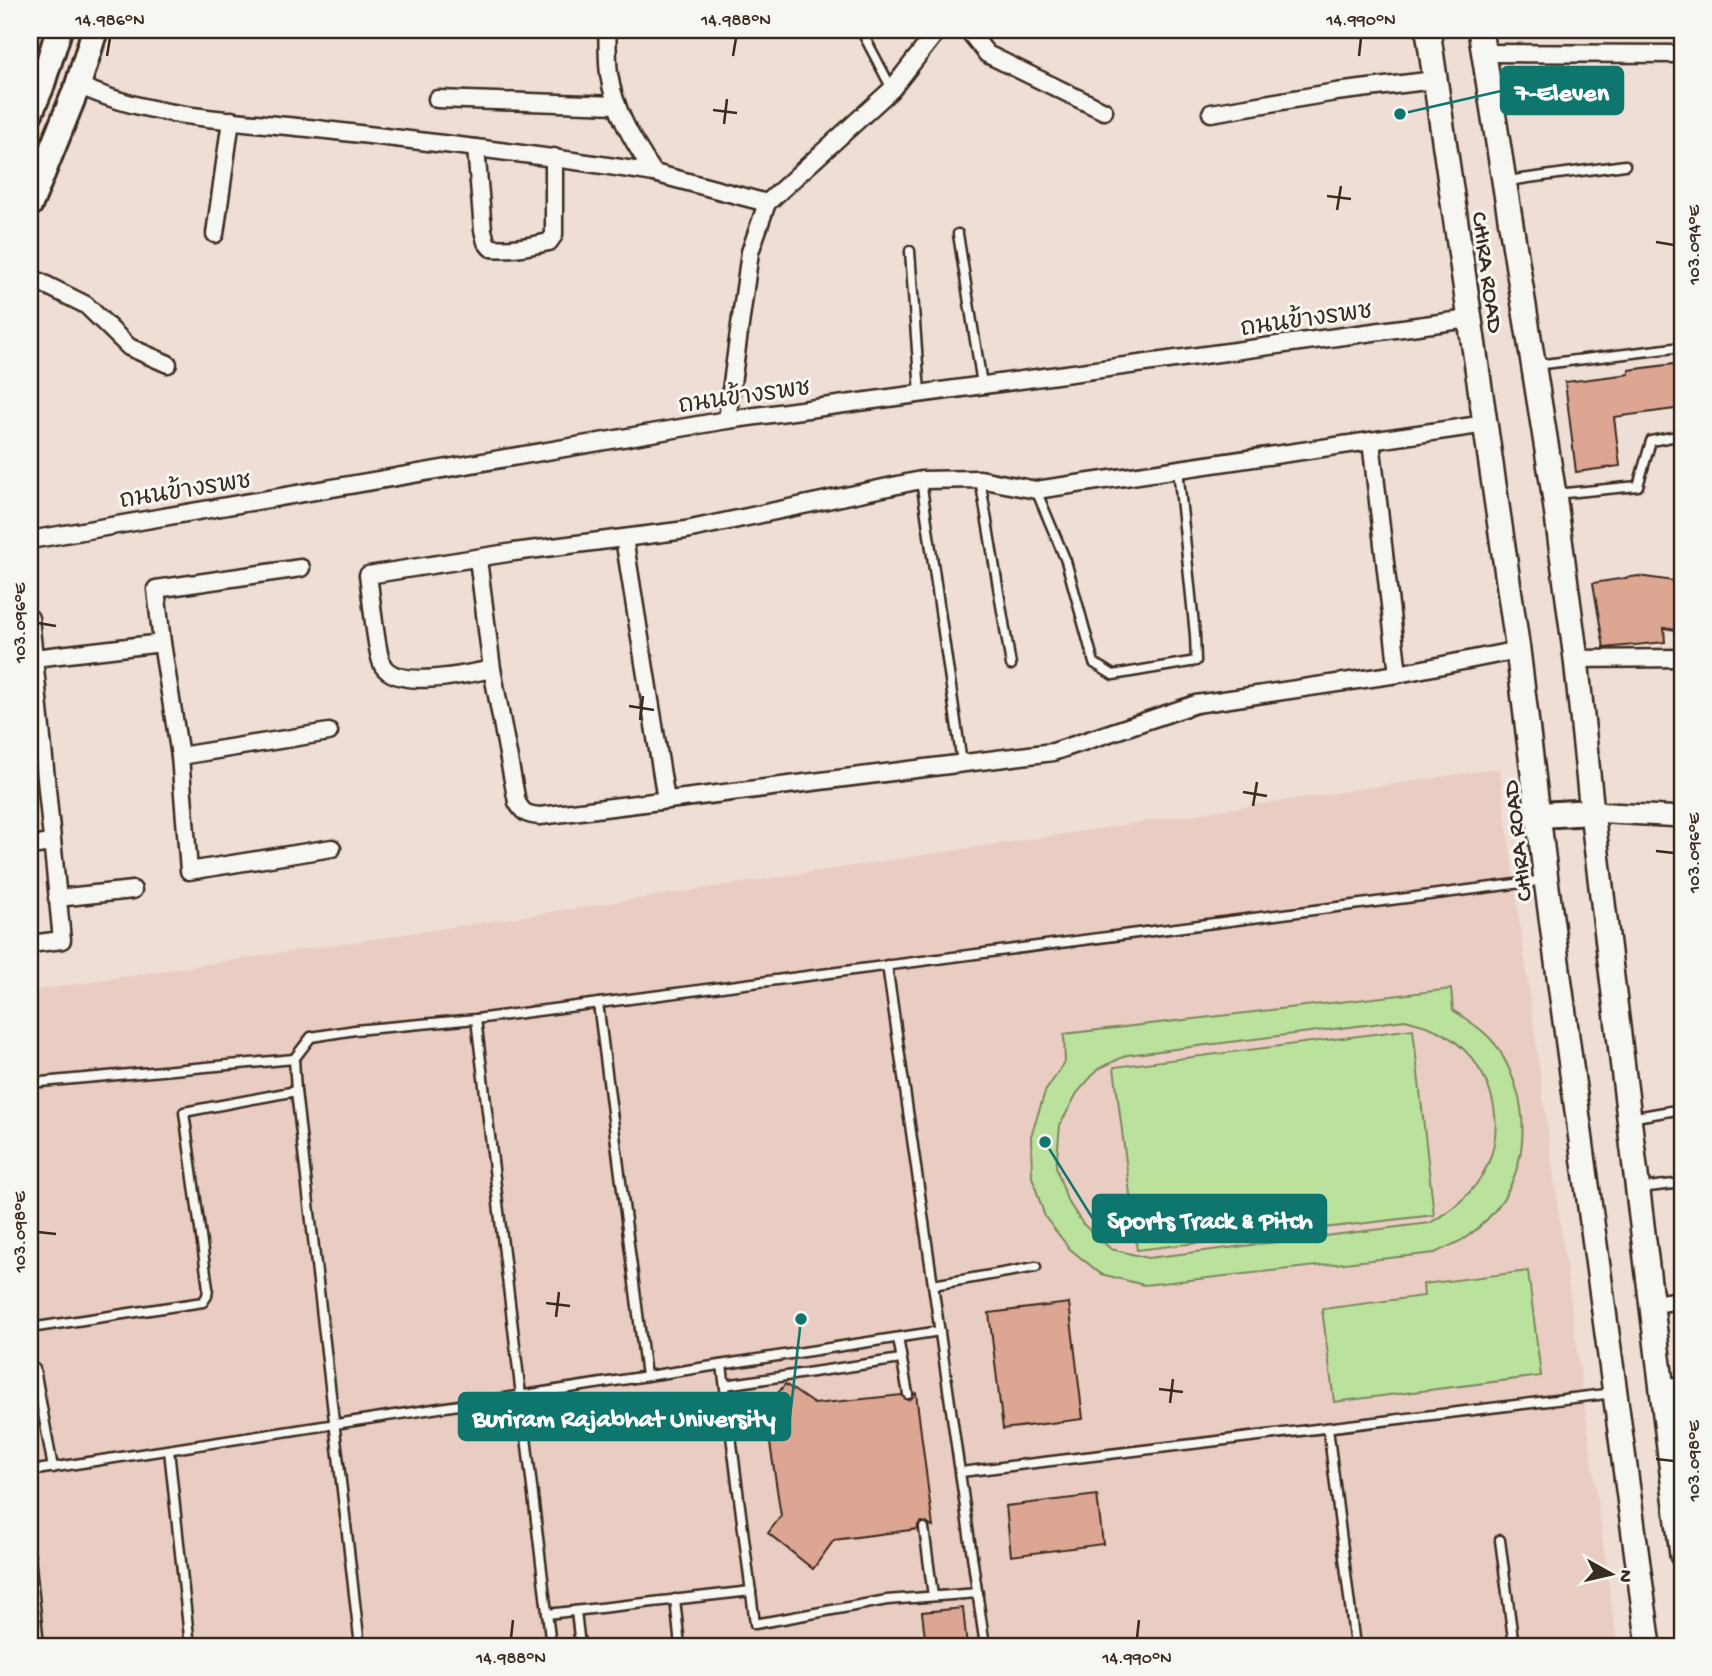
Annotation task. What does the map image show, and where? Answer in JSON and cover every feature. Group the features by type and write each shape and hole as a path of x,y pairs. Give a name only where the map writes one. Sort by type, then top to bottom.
{"main road":[{"path":"30,113 60,30"},
{"path":"30,204 78,85 95,30"},
{"name":"CHIRA ROAD","path":"1428,30 1518,650 1546,880 1649,1646"},
{"name":"CHIRA ROAD","path":"1480,30 1554,494 1576,659 1652,1304 1672,1386 1682,1555"},
{"path":"1540,815 1592,812"}],"street":[{"path":"607,30 609,75 617,105 629,135 654,173"},
{"path":"727,420 750,252 767,203 892,89 939,30"},
{"path":"968,30 987,54 1104,111"},
{"path":"1483,53 1682,54"},
{"path":"1211,113 1336,92 1435,80"},
{"path":"78,85 118,103 231,120 554,157 654,173 767,203"},
{"path":"437,99 617,105"},
{"path":"215,233 231,120"},
{"path":"476,148 483,230 486,242 491,248 503,249 549,242 554,236 554,157"},
{"path":"30,277 86,305 129,347 168,364"},
{"name":"ถนนข้างรพช","path":"30,540 727,420 1469,319"},
{"path":"492,669 429,678 408,678 388,671 382,663 379,651 368,575 514,552 686,530 921,480 980,479 1036,490 1486,424"},
{"path":"1371,441 1398,674"},
{"path":"624,538 666,800"},
{"path":"478,559 492,669 517,802 527,816 1053,752 1196,704 1398,674 1518,650"},
{"path":"301,568 156,589 180,756 189,871 332,848"},
{"path":"30,618 62,940 30,944"},
{"path":"34,658 162,643"},
{"path":"1576,659 1682,658"},
{"path":"180,756 329,732"},
{"path":"1592,812 1682,817"},
{"path":"30,846 52,843"},
{"path":"57,898 133,890"},
{"path":"1652,1304 1682,1300"}],"lane":[{"path":"861,30 892,89"},
{"path":"1504,181 1625,165"},
{"path":"958,233 982,384"},
{"path":"910,251 920,393"},
{"path":"1533,365 1682,347"},
{"path":"1554,494 1638,485 1651,441 1682,435"},
{"path":"1036,490 1066,561 1094,663 1113,675 1196,661 1178,469"},
{"path":"980,479 1012,665"},
{"path":"921,480 962,763"},
{"path":"360,1646 296,1091 294,1059 311,1037 355,1030 476,1019 1546,880"},
{"path":"887,965 985,1646"},
{"path":"598,1003 646,1376"},
{"path":"476,1019 551,1646"},
{"path":"30,1083 294,1059"},
{"path":"30,1328 202,1302 207,1296 208,1288 184,1112 296,1091"},
{"path":"1629,1119 1682,1109"},
{"path":"1638,1189 1682,1183"},
{"path":"933,1285 1036,1266"},
{"path":"30,1471 940,1331"},
{"path":"898,1338 908,1394"},
{"path":"725,1385 901,1359"},
{"path":"722,1365 755,1623 887,1600 978,1593"},
{"path":"35,1369 53,1468"},
{"path":"961,1472 1615,1393"},
{"path":"1328,1428 1355,1646"},
{"path":"169,1450 190,1646"},
{"path":"924,1528 933,1596"},
{"path":"1500,1540 1514,1646"},
{"path":"30,1556 39,1646"},
{"path":"547,1614 751,1591"},
{"path":"675,1599 680,1646"},
{"path":"576,1611 580,1646"}],"shaded area":[{"path":"1499,768 1617,1646 30,1646 30,991"}],"green space":[{"path":"1451,989 1453,1010 1492,1040 1512,1077 1520,1102 1522,1127 1521,1151 1515,1175 1504,1197 1488,1218 1464,1238 1435,1253 1144,1285 1101,1274 1070,1249 1045,1217 1032,1177 1031,1136 1045,1092 1065,1062 1064,1034","holes":["1405,1020 1436,1030 1455,1041 1470,1056 1491,1094 1495,1115 1495,1136 1481,1177 1458,1203 1430,1223 1148,1258 1111,1249 1083,1224 1067,1200 1056,1167 1060,1125 1077,1093 1098,1069 1127,1055"]},
{"path":"1413,1029 1434,1215 1137,1250 1114,1067"},
{"path":"1528,1271 1541,1376 1334,1402 1322,1309 1424,1296 1423,1284"}],"building":[{"path":"1682,363 1682,408 1614,417 1620,466 1576,472 1565,382 1629,374 1629,370"},
{"path":"1638,576 1682,582 1682,631 1664,628 1665,642 1604,648 1593,583"},
{"path":"1069,1303 1083,1419 1003,1429 989,1313"},
{"path":"785,1384 814,1404 902,1395 908,1400 916,1393 933,1527 922,1522 918,1529 834,1540 813,1569 768,1533 781,1516 770,1443 750,1429"},
{"path":"1097,1495 1103,1544 1011,1556 1006,1506"},
{"path":"963,1608 967,1646 926,1646 922,1612"}],"place":[{"name":"7-Eleven","path":"1400,114"},
{"name":"Sports Track & Pitch","path":"1045,1142"},
{"name":"Buriram Rajabhat University","path":"801,1319"}]}
